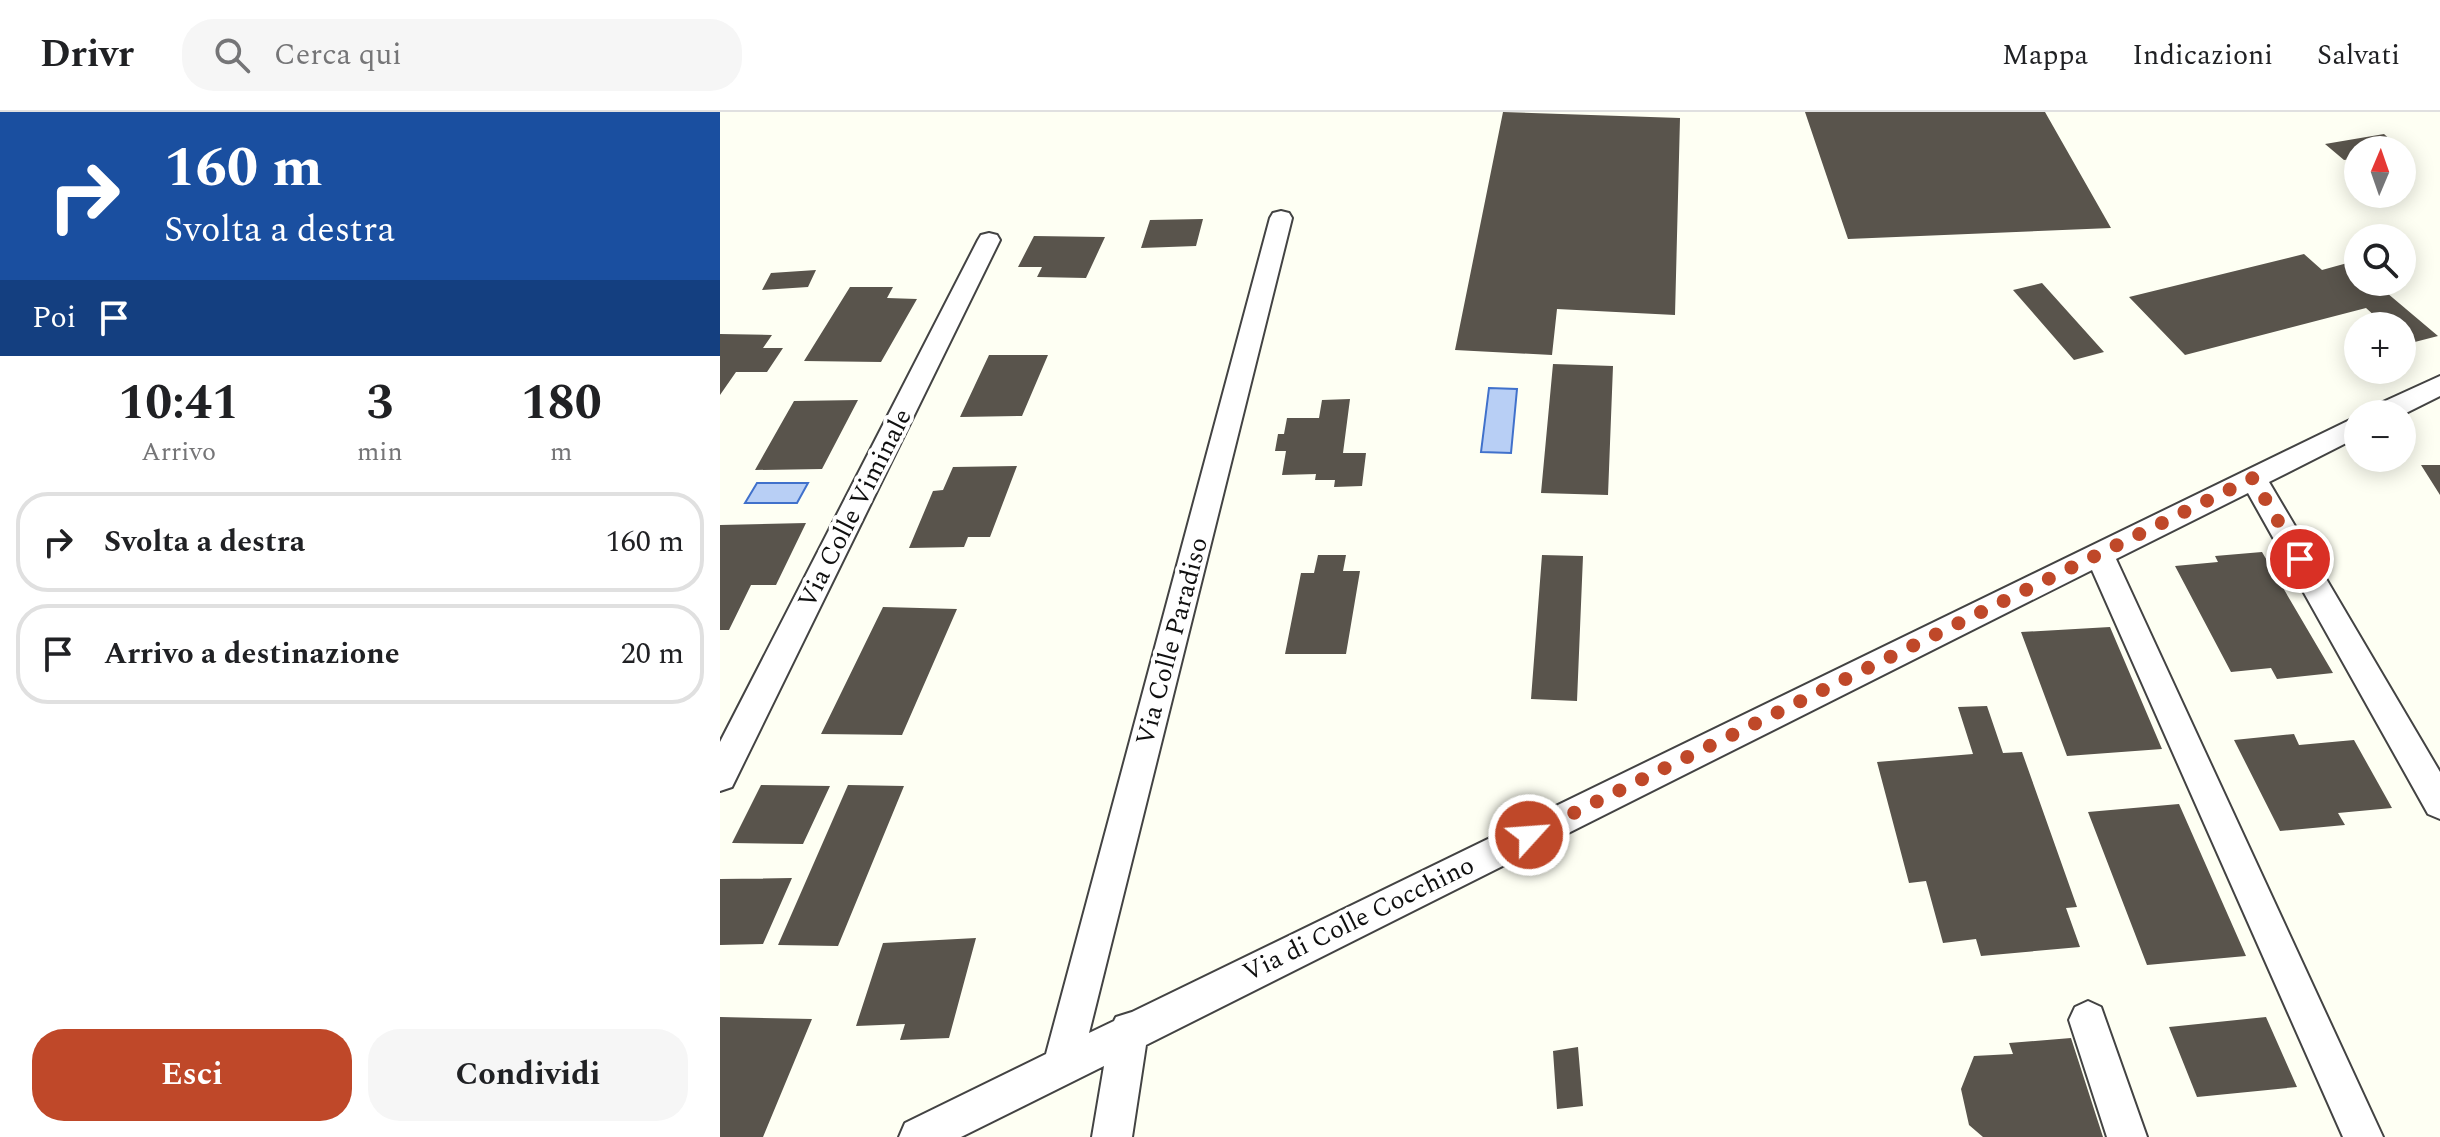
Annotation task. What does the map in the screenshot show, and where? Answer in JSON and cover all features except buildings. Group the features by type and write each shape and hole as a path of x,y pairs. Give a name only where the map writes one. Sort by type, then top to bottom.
{"street":[{"name":"Via Colle Paradiso","path":"1062,1065 1281,218"},
{"name":"Via Colle Viminale","path":"720,776 989,240"},
{"path":"2409,400 2440,385"},
{"name":"Via di Colle Cocchino","path":"919,1137 1129,1030 2344,433"},
{"path":"2253,478 2440,803"},
{"path":"2100,555 2363,1137"},
{"path":"2088,1020 2127,1137"},
{"path":"1112,1137 1129,1030"}],"water":[{"path":"1489,388 1517,389 1511,453 1481,452"},
{"path":"757,483 808,483 797,503 745,503"}],"route":[{"path":"1529,835 2253,478 2300,559"}]}
